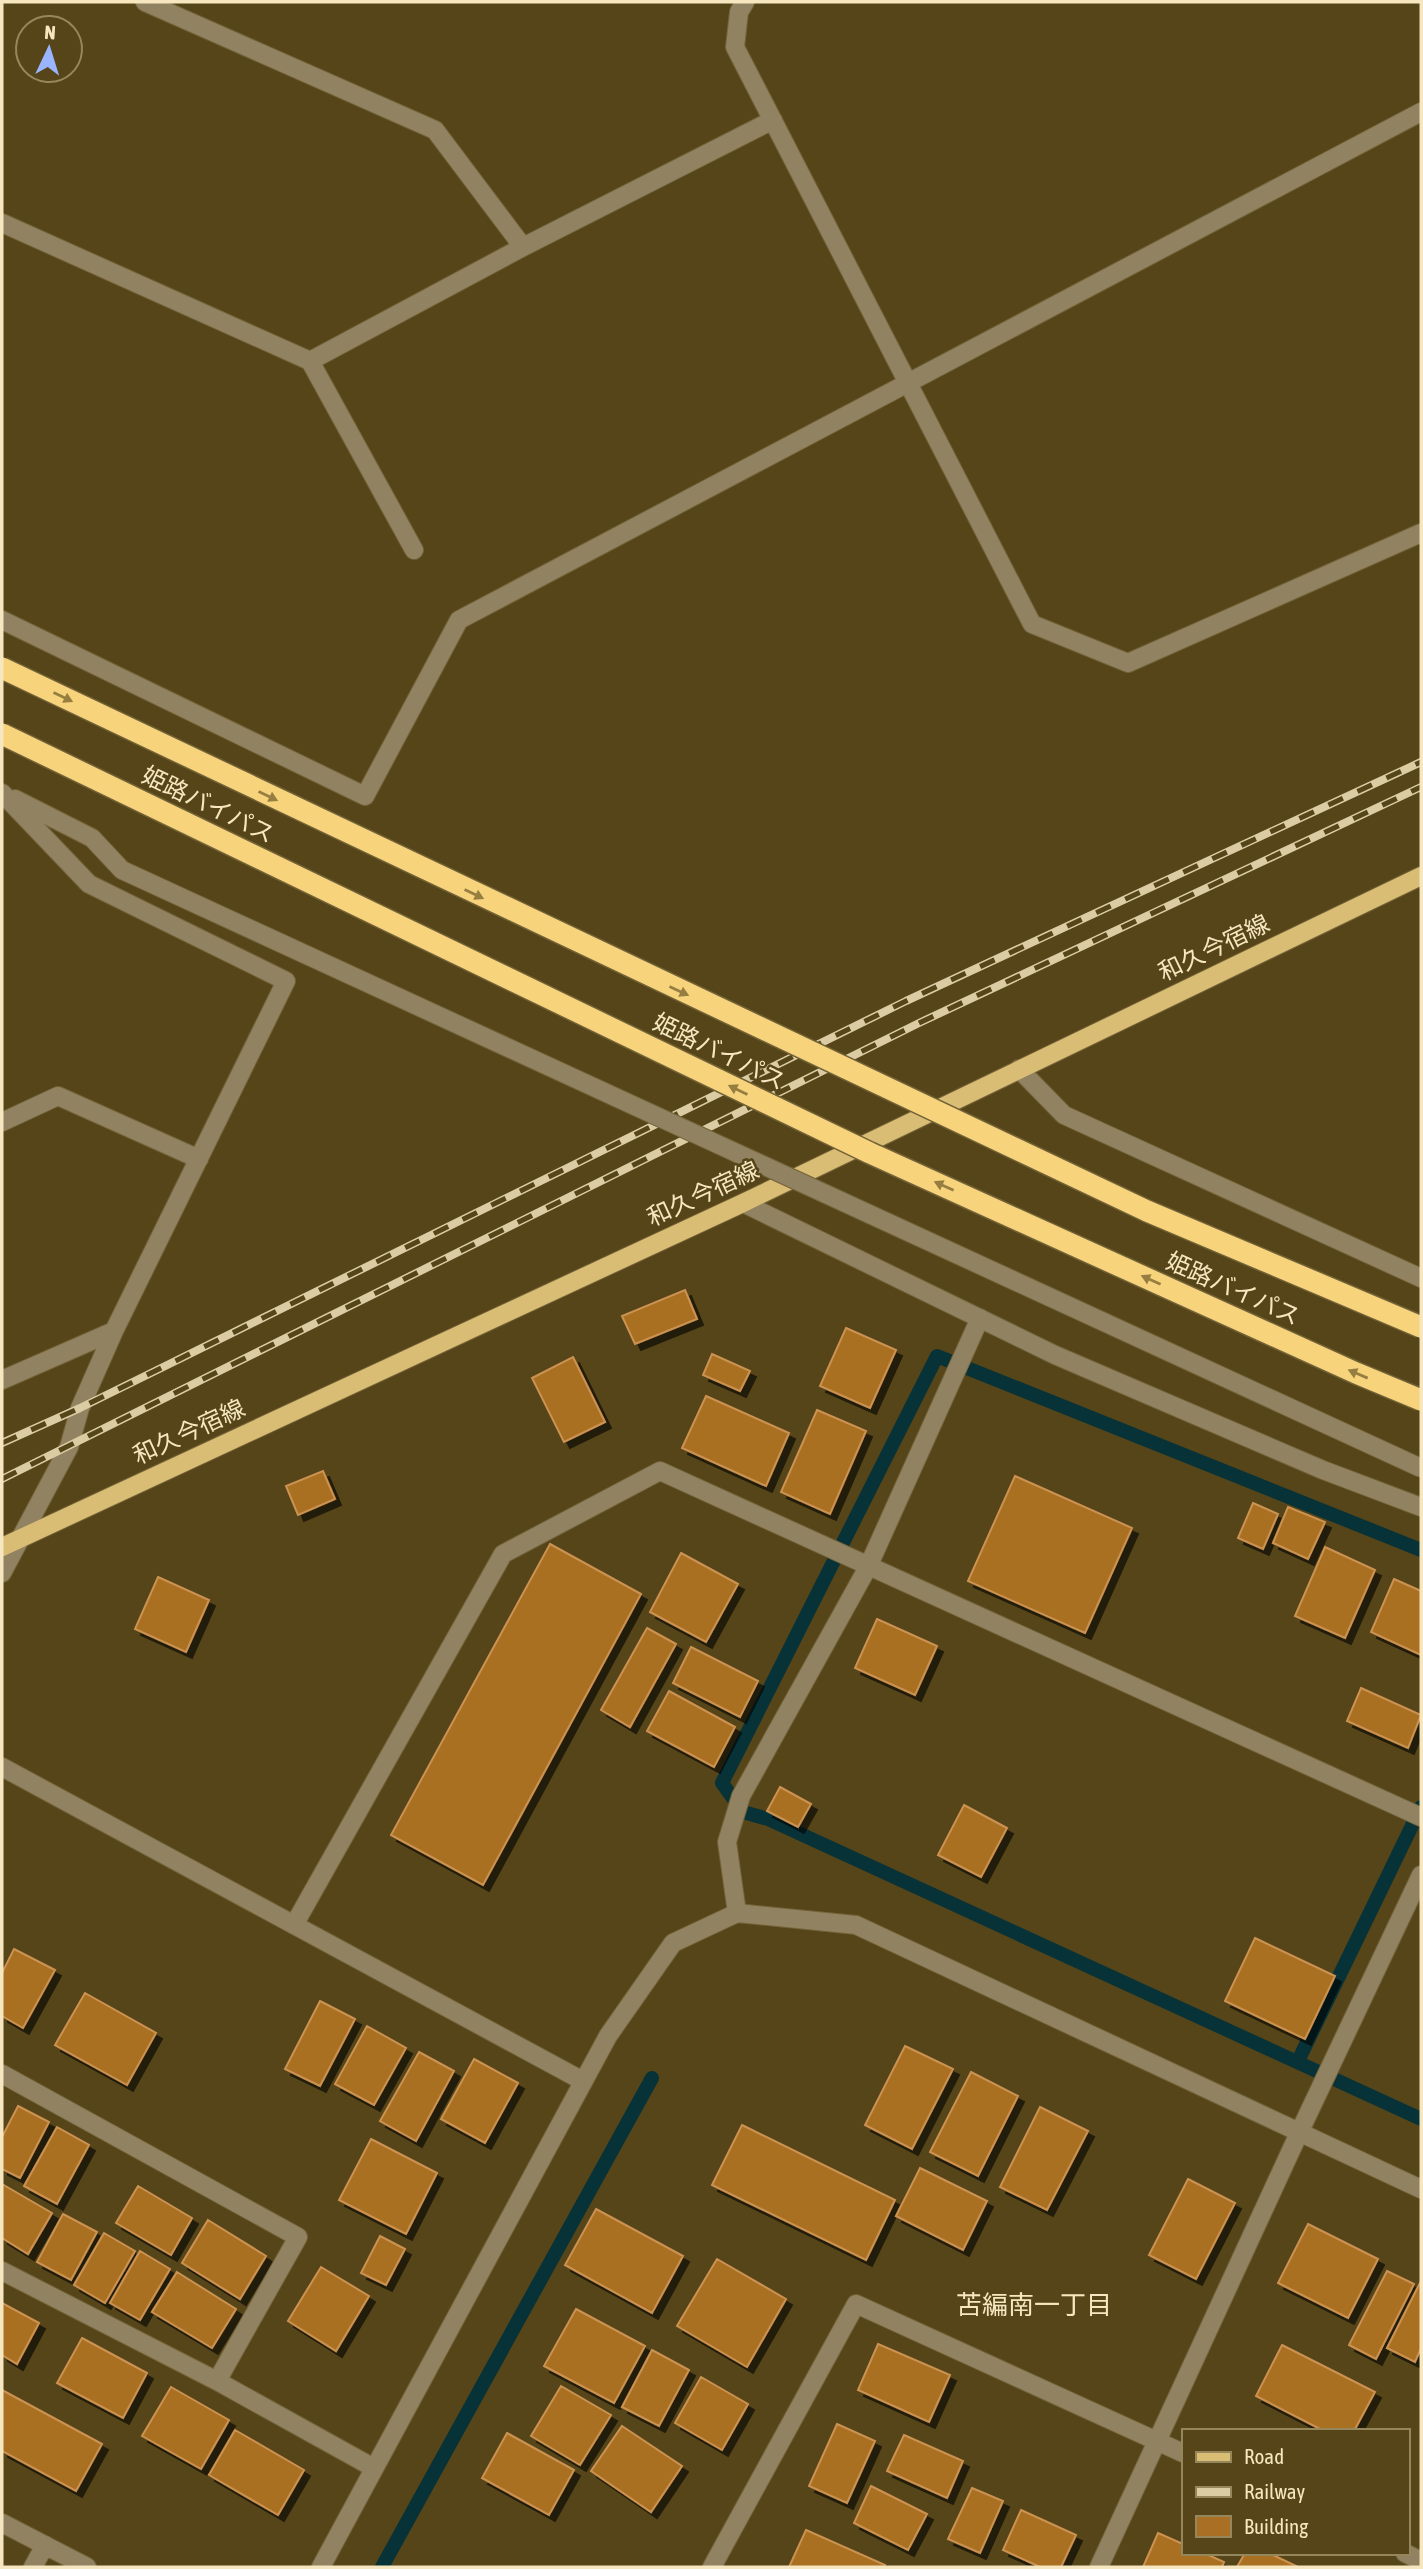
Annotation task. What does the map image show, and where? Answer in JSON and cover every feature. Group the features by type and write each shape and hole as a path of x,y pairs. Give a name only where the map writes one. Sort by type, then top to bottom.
{"highway":[{"name":"姫路バイパス","path":"2,668 1147,1212 1421,1327"},
{"name":"姫路バイパス","path":"2,734 870,1153 1356,1373 1421,1399"}],"main road":[{"name":"和久今宿線","path":"2,1546 743,1203 1421,876"}],"street":[{"path":"145,2 435,130 523,247"},
{"path":"736,5 735,47 1032,624 1128,663 1421,533"},
{"path":"2,620 365,796 460,620 1421,112"},
{"path":"310,361 523,247 773,120"},
{"path":"2,223 310,361 414,550"},
{"path":"2,793 92,838 122,870 1421,1468"},
{"path":"2,793 89,884 286,981 114,1331 80,1408 69,1447 2,1573"},
{"path":"1019,1069 1064,1115 1421,1278"},
{"path":"2,1122 58,1096 199,1159"},
{"path":"743,1203 1055,1355 1323,1470 1421,1507"},
{"path":"737,1913 727,1842 741,1796 868,1567 979,1318"},
{"path":"2,1380 114,1331"},
{"path":"294,1925 503,1554 660,1471 1421,1817"},
{"path":"2,1767 583,2081"},
{"path":"1099,2567 1421,1875"},
{"path":"321,2567 608,2036 673,1942 737,1913 856,1925 1421,2189"},
{"path":"2,2074 298,2237 217,2381"},
{"path":"2,2271 217,2381 374,2468"},
{"path":"712,2567 856,2304 1182,2453"},
{"path":"2,2523 87,2567"},
{"path":"33,2567 45,2545"}],"building":[{"path":"685,1290 697,1319 635,1344 622,1316"},
{"path":"846,1328 896,1350 870,1408 820,1386"},
{"path":"712,1354 750,1371 740,1391 703,1375"},
{"path":"573,1357 605,1422 564,1442 532,1378"},
{"path":"706,1396 789,1433 766,1486 682,1448"},
{"path":"817,1410 866,1431 830,1514 781,1492"},
{"path":"323,1471 335,1499 298,1515 286,1486"},
{"path":"1015,1476 1132,1528 1085,1633 968,1581"},
{"path":"1253,1503 1278,1514 1263,1549 1238,1538"},
{"path":"1288,1507 1325,1522 1308,1559 1273,1543"},
{"path":"550,1544 641,1594 483,1885 391,1835"},
{"path":"1325,1547 1375,1570 1345,1638 1295,1616"},
{"path":"681,1553 738,1584 706,1642 650,1612"},
{"path":"158,1577 209,1600 186,1652 135,1629"},
{"path":"1394,1579 1421,1591 1421,1655 1371,1632"},
{"path":"877,1619 937,1646 915,1695 855,1668"},
{"path":"647,1628 676,1644 630,1727 601,1710"},
{"path":"691,1647 758,1681 740,1717 673,1683"},
{"path":"1361,1688 1421,1715 1408,1748 1347,1721"},
{"path":"669,1691 735,1727 714,1767 647,1731"},
{"path":"780,1787 811,1804 798,1827 767,1811"},
{"path":"964,1805 1007,1828 981,1877 938,1855"},
{"path":"1255,1938 1335,1976 1305,2039 1225,2001"},
{"path":"14,1949 55,1970 23,2028 2,2016 2,1973"},
{"path":"85,1993 156,2033 127,2085 55,2045"},
{"path":"320,2001 355,2019 320,2086 285,2069"},
{"path":"367,2026 406,2048 374,2105 335,2084"},
{"path":"905,2046 953,2069 912,2149 865,2125"},
{"path":"419,2052 454,2071 416,2141 380,2121"},
{"path":"474,2059 518,2083 485,2143 441,2119"},
{"path":"971,2072 1018,2096 978,2176 930,2152"},
{"path":"18,2106 49,2122 20,2178 2,2169 2,2137"},
{"path":"1040,2107 1088,2131 1047,2210 1000,2187"},
{"path":"742,2125 895,2200 866,2260 712,2185"},
{"path":"57,2127 89,2145 57,2204 24,2186"},
{"path":"371,2139 437,2173 406,2234 339,2200"},
{"path":"920,2168 987,2201 963,2250 896,2216"},
{"path":"1188,2179 1235,2203 1196,2279 1149,2255"},
{"path":"2,2184 52,2213 28,2254 2,2238"},
{"path":"138,2186 192,2218 171,2255 116,2223"},
{"path":"596,2209 683,2256 652,2313 565,2265"},
{"path":"63,2214 97,2232 71,2280 37,2262"},
{"path":"208,2220 266,2256 240,2299 182,2263"},
{"path":"1308,2224 1378,2259 1348,2318 1278,2283"},
{"path":"104,2233 135,2251 105,2303 74,2285"},
{"path":"380,2236 405,2249 386,2285 361,2273"},
{"path":"140,2251 170,2269 140,2320 110,2303"},
{"path":"717,2259 786,2299 747,2367 677,2326"},
{"path":"321,2267 369,2296 336,2351 288,2321"},
{"path":"1387,2271 1414,2284 1376,2359 1349,2345"},
{"path":"177,2272 236,2309 212,2348 152,2312"},
{"path":"1421,2281 1421,2348 1415,2362 1387,2348"},
{"path":"2,2303 39,2323 17,2364 2,2355"},
{"path":"576,2309 645,2346 614,2403 544,2366"},
{"path":"82,2338 147,2373 123,2418 57,2383"},
{"path":"878,2344 950,2375 929,2422 858,2390"},
{"path":"1282,2345 1375,2392 1355,2429 1320,2429 1256,2396"},
{"path":"652,2350 689,2370 659,2426 622,2407"},
{"path":"701,2377 748,2404 722,2450 675,2423"},
{"path":"561,2386 611,2415 580,2465 531,2436"},
{"path":"171,2387 229,2420 201,2469 142,2436"},
{"path":"2,2390 102,2444 76,2491 2,2451"},
{"path":"837,2424 875,2441 847,2503 809,2486"},
{"path":"622,2426 682,2466 651,2512 591,2471"},
{"path":"235,2430 304,2470 278,2515 209,2475"},
{"path":"507,2433 574,2470 549,2515 482,2478"},
{"path":"904,2435 963,2461 947,2498 887,2471"},
{"path":"871,2486 927,2514 908,2550 854,2523"},
{"path":"972,2488 1003,2501 980,2553 948,2539"},
{"path":"1021,2510 1076,2535 1061,2567 1040,2567 1003,2550"},
{"path":"806,2530 885,2565 789,2567"},
{"path":"1158,2533 1182,2544 1182,2555 1208,2555 1224,2562 1222,2567 1143,2567"},
{"path":"1244,2555 1273,2555 1298,2567 1237,2567"}],"waterway":[{"path":"1421,1550 937,1356 722,1783 743,1812 768,1819 1421,2119"},
{"path":"1298,2061 1421,1807"},
{"path":"382,2567 652,2078"}],"railway":[{"path":"2,1443 80,1408 906,1001 1421,762"},
{"path":"2,1479 919,1023 1421,787"}],"district":[{"name":"苫編南一丁目","path":"1034,2305"}]}
